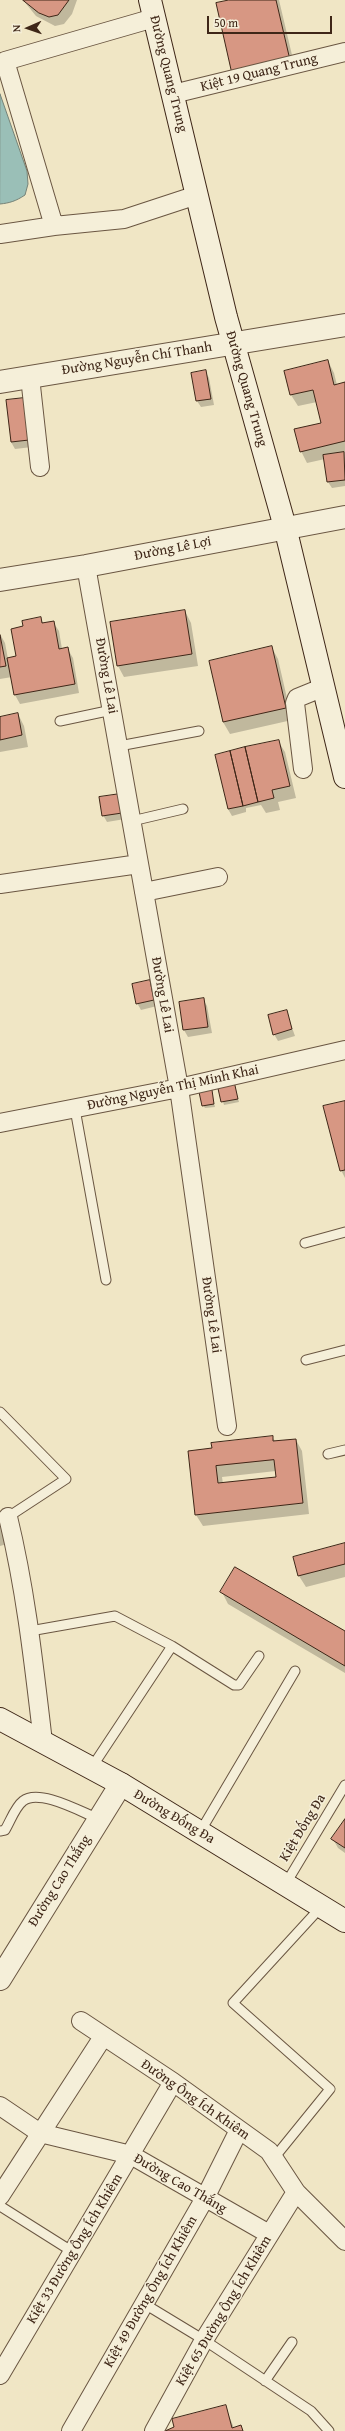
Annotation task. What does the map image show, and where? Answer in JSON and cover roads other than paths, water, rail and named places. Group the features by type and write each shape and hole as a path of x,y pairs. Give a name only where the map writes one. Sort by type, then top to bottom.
{"main road":[{"name":"Đường Quang Trung","path":"152,9 233,344 285,527 345,777"},
{"name":"Đường Nguyễn Chí Thanh","path":"0,382 345,325"},
{"name":"Đường Lê Lợi","path":"0,580 86,566 285,527 345,517"},
{"name":"Đường Đống Đa","path":"0,1719 121,1784 345,1921"},
{"name":"Đường Cao Thắng","path":"0,1979 121,1784"}],"street":[{"path":"54,226 5,60 152,9"},
{"name":"Kiệt 19 Quang Trung","path":"173,94 345,52"},
{"path":"0,234 54,226 124,219 197,195"},
{"path":"30,377 40,466"},
{"name":"Đường Lê Lai","path":"86,566 179,1088 227,1426"},
{"path":"303,769 295,702 297,698 324,687"},
{"path":"0,884 139,864"},
{"path":"144,892 218,877"},
{"name":"Đường Nguyễn Thị Minh Khai","path":"0,1123 179,1088 345,1050"},
{"path":"8,1517 17,1554 30,1631 43,1742"},
{"name":"Đường Ông Ích Khiêm","path":"81,2021 173,2082 269,2151 296,2192 345,2241"},
{"path":"0,2196 103,2037"},
{"name":"Kiệt 33 Đường Ông Ích Khiêm","path":"0,2375 173,2082"},
{"name":"Đường Cao Thắng","path":"0,2106 40,2133 131,2155 269,2234"},
{"name":"Kiệt 49 Đường Ông Ích Khiêm","path":"71,2431 143,2303 205,2198 239,2130"},
{"name":"Kiệt 65 Đường Ông Ích Khiêm","path":"154,2431 204,2340 296,2192"}],"lane":[{"path":"60,721 112,710"},
{"path":"118,746 199,730"},
{"path":"132,821 183,809"},
{"path":"75,1108 106,1280"},
{"path":"304,1243 345,1232"},
{"path":"306,1360 345,1350"},
{"path":"0,1412 66,1479 8,1517"},
{"path":"328,1454 345,1450"},
{"path":"30,1631 115,1616 172,1646 234,1685 239,1685 259,1656"},
{"path":"92,1768 172,1646"},
{"path":"200,1832 294,1671"},
{"name":"Kiệt Đống Đa","path":"285,1885 345,1785"},
{"path":"0,1831 5,1830 22,1801 32,1796 56,1801 98,1819"},
{"path":"274,2158 330,2089 233,2003 321,1906"},
{"path":"0,2206 73,2252"},
{"path":"143,2303 266,2380 311,2411 329,2431"},
{"path":"266,2380 292,2342"}],"water":[{"path":"0,94 27,171 28,184 25,195 19,199 0,204"}]}
